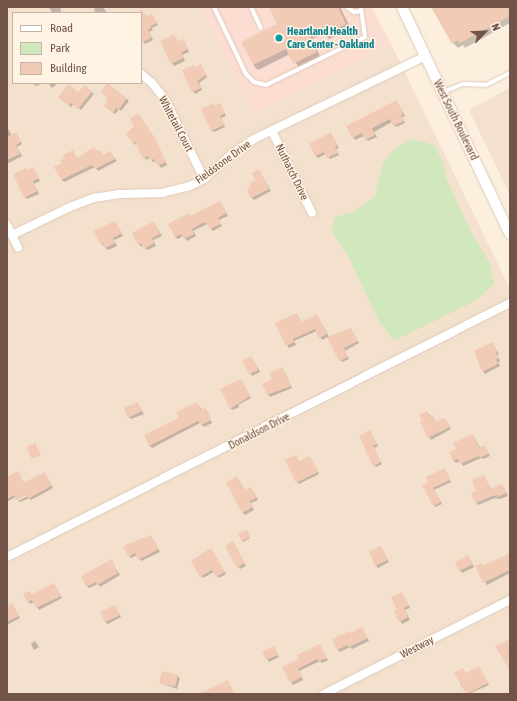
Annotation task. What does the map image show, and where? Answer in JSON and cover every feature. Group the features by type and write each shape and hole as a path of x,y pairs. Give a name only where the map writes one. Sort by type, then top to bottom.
{"street":[{"name":"West South Boulevard","path":"404,8 510,234"},
{"name":"Fieldstone Drive","path":"12,235 70,207 94,198 112,195 172,192 204,179 243,146 426,56"},
{"name":"Whitetail Court","path":"142,75 152,83 166,101 204,179"},
{"name":"Nuthatch Drive","path":"272,131 312,213"},
{"path":"7,225 18,248"},
{"name":"Donaldson Drive","path":"7,557 510,304"},
{"name":"Westway","path":"324,694 510,600"}],"lane":[{"path":"214,7 246,74 254,82 266,85 366,37 361,9 354,12 347,7"},
{"path":"251,7 261,28"},
{"path":"443,92 463,84 486,85 510,73"}],"shaded area":[{"path":"7,7 201,7 253,113 391,44 510,289 510,694 7,694"},
{"path":"201,7 372,7 391,44 253,113"},
{"path":"510,88 510,195 469,110"}],"green space":[{"path":"413,139 434,145 443,162 446,178 470,230 489,262 494,284 475,301 394,341 379,321 348,256 331,230 335,217 353,212 375,196 383,164 395,148"}],"building":[{"path":"141,7 146,16 152,14 157,23 151,26 148,30 151,38 142,42 142,12"},
{"name":"Heartland Health Care Center - Oakland","path":"269,7 338,7 346,24 323,35 320,29 308,34 317,52 293,64 286,49 253,65 241,42 277,24"},
{"path":"431,7 510,7 510,16 460,43 458,40 452,44"},
{"path":"174,34 178,42 183,39 188,49 181,53 183,58 171,64 160,41"},
{"path":"201,64 206,75 197,81 201,88 192,92 182,70"},
{"path":"69,84 78,92 85,85 92,92 78,109 71,103 69,106 58,97"},
{"path":"106,84 108,84 127,98 119,109 116,108 113,113 104,106 108,101 105,99 107,97 101,92"},
{"path":"397,100 403,114 401,115 404,121 393,126 390,119 374,127 372,129 375,135 365,140 362,133 352,138 346,126"},
{"path":"214,103 215,105 220,103 225,113 220,116 224,125 211,131 201,109"},
{"path":"138,113 153,135 166,162 158,166 154,159 150,161 148,156 143,159 135,142 133,143 126,134 134,126 130,119"},
{"path":"16,132 21,142 16,145 20,154 7,160 7,137"},
{"path":"331,132 337,146 335,147 338,153 327,158 324,152 315,156 309,144"},
{"path":"94,147 97,151 100,150 103,155 110,151 115,159 95,169 92,165 61,180 54,167 62,163 60,160 65,158 63,155 73,150 77,158"},
{"path":"33,167 39,178 33,181 37,191 24,198 13,174 26,168 27,170"},
{"path":"259,169 269,189 251,198 247,190 251,187 249,184 256,180 252,173"},
{"path":"220,201 226,213 218,218 221,224 210,229 207,223 205,224 204,222 192,229 194,234 184,239 181,234 175,237 168,224 189,213 190,216"},
{"path":"115,221 122,233 113,238 115,243 105,248 103,243 100,244 94,231"},
{"path":"154,221 160,234 152,238 154,243 144,249 141,243 138,245 132,233"},
{"path":"297,313 301,322 317,314 327,334 319,338 315,329 293,339 294,342 286,346 275,323"},
{"path":"351,328 358,341 344,348 348,357 339,361 327,337"},
{"path":"492,342 497,352 498,358 496,360 498,364 482,372 474,351"},
{"path":"251,356 258,370 249,374 242,361"},
{"path":"282,367 291,386 267,395 262,384 272,379 269,373"},
{"path":"241,379 250,396 230,409 220,389"},
{"path":"138,402 142,411 128,418 124,408"},
{"path":"197,402 201,410 205,408 211,420 201,425 198,421 149,446 144,435 179,418 176,412"},
{"path":"427,411 430,417 433,415 436,422 445,418 450,427 428,438 420,422 422,421 419,415"},
{"path":"370,430 377,444 373,446 381,462 373,466 359,436"},
{"path":"473,434 479,448 485,445 488,454 460,464 458,459 453,461 449,452 456,449 453,443"},
{"path":"35,443 41,455 32,459 26,447"},
{"path":"296,455 299,461 310,456 318,472 296,483 285,460"},
{"path":"445,468 450,480 433,488 441,502 433,506 422,485 428,482 426,477"},
{"path":"18,471 23,483 45,472 51,486 28,499 27,495 16,500 14,495 7,499 7,477"},
{"path":"484,475 490,489 502,484 506,493 475,503 471,493 476,491 472,480"},
{"path":"237,476 244,490 251,487 256,498 250,501 253,507 242,513 226,482"},
{"path":"247,530 250,537 242,541 238,534"},
{"path":"151,535 159,549 138,560 135,553 128,557 123,546"},
{"path":"233,541 245,563 237,568 225,546"},
{"path":"381,546 388,560 375,566 369,551"},
{"path":"211,548 225,572 216,577 212,570 200,577 191,561"},
{"path":"510,553 510,570 483,583 475,566 481,563 483,566"},
{"path":"468,555 472,565 459,571 455,562"},
{"path":"112,559 118,573 97,585 96,582 86,587 81,576"},
{"path":"54,583 61,596 36,608 32,600 27,602 23,594 29,591 31,595"},
{"path":"402,592 409,605 404,608 408,617 399,622 394,611 397,610 391,597"},
{"path":"12,603 19,616 7,622 7,606"},
{"path":"115,605 120,615 105,622 100,612"},
{"path":"362,627 368,638 349,647 348,645 337,650 332,639 350,631 351,633"},
{"path":"510,639 510,671 495,646"},
{"path":"320,644 327,658 318,661 317,659 298,669 302,677 290,683 282,667 299,659 297,655"},
{"path":"274,646 278,655 266,660 262,652"},
{"path":"479,666 488,683 467,694 454,673 463,668 466,673"},
{"path":"162,671 178,675 175,687 159,683"},
{"path":"228,680 235,694 199,694 219,684"}],"place":[{"name":"Heartland Health Care Center - Oakland","path":"279,38"}]}
